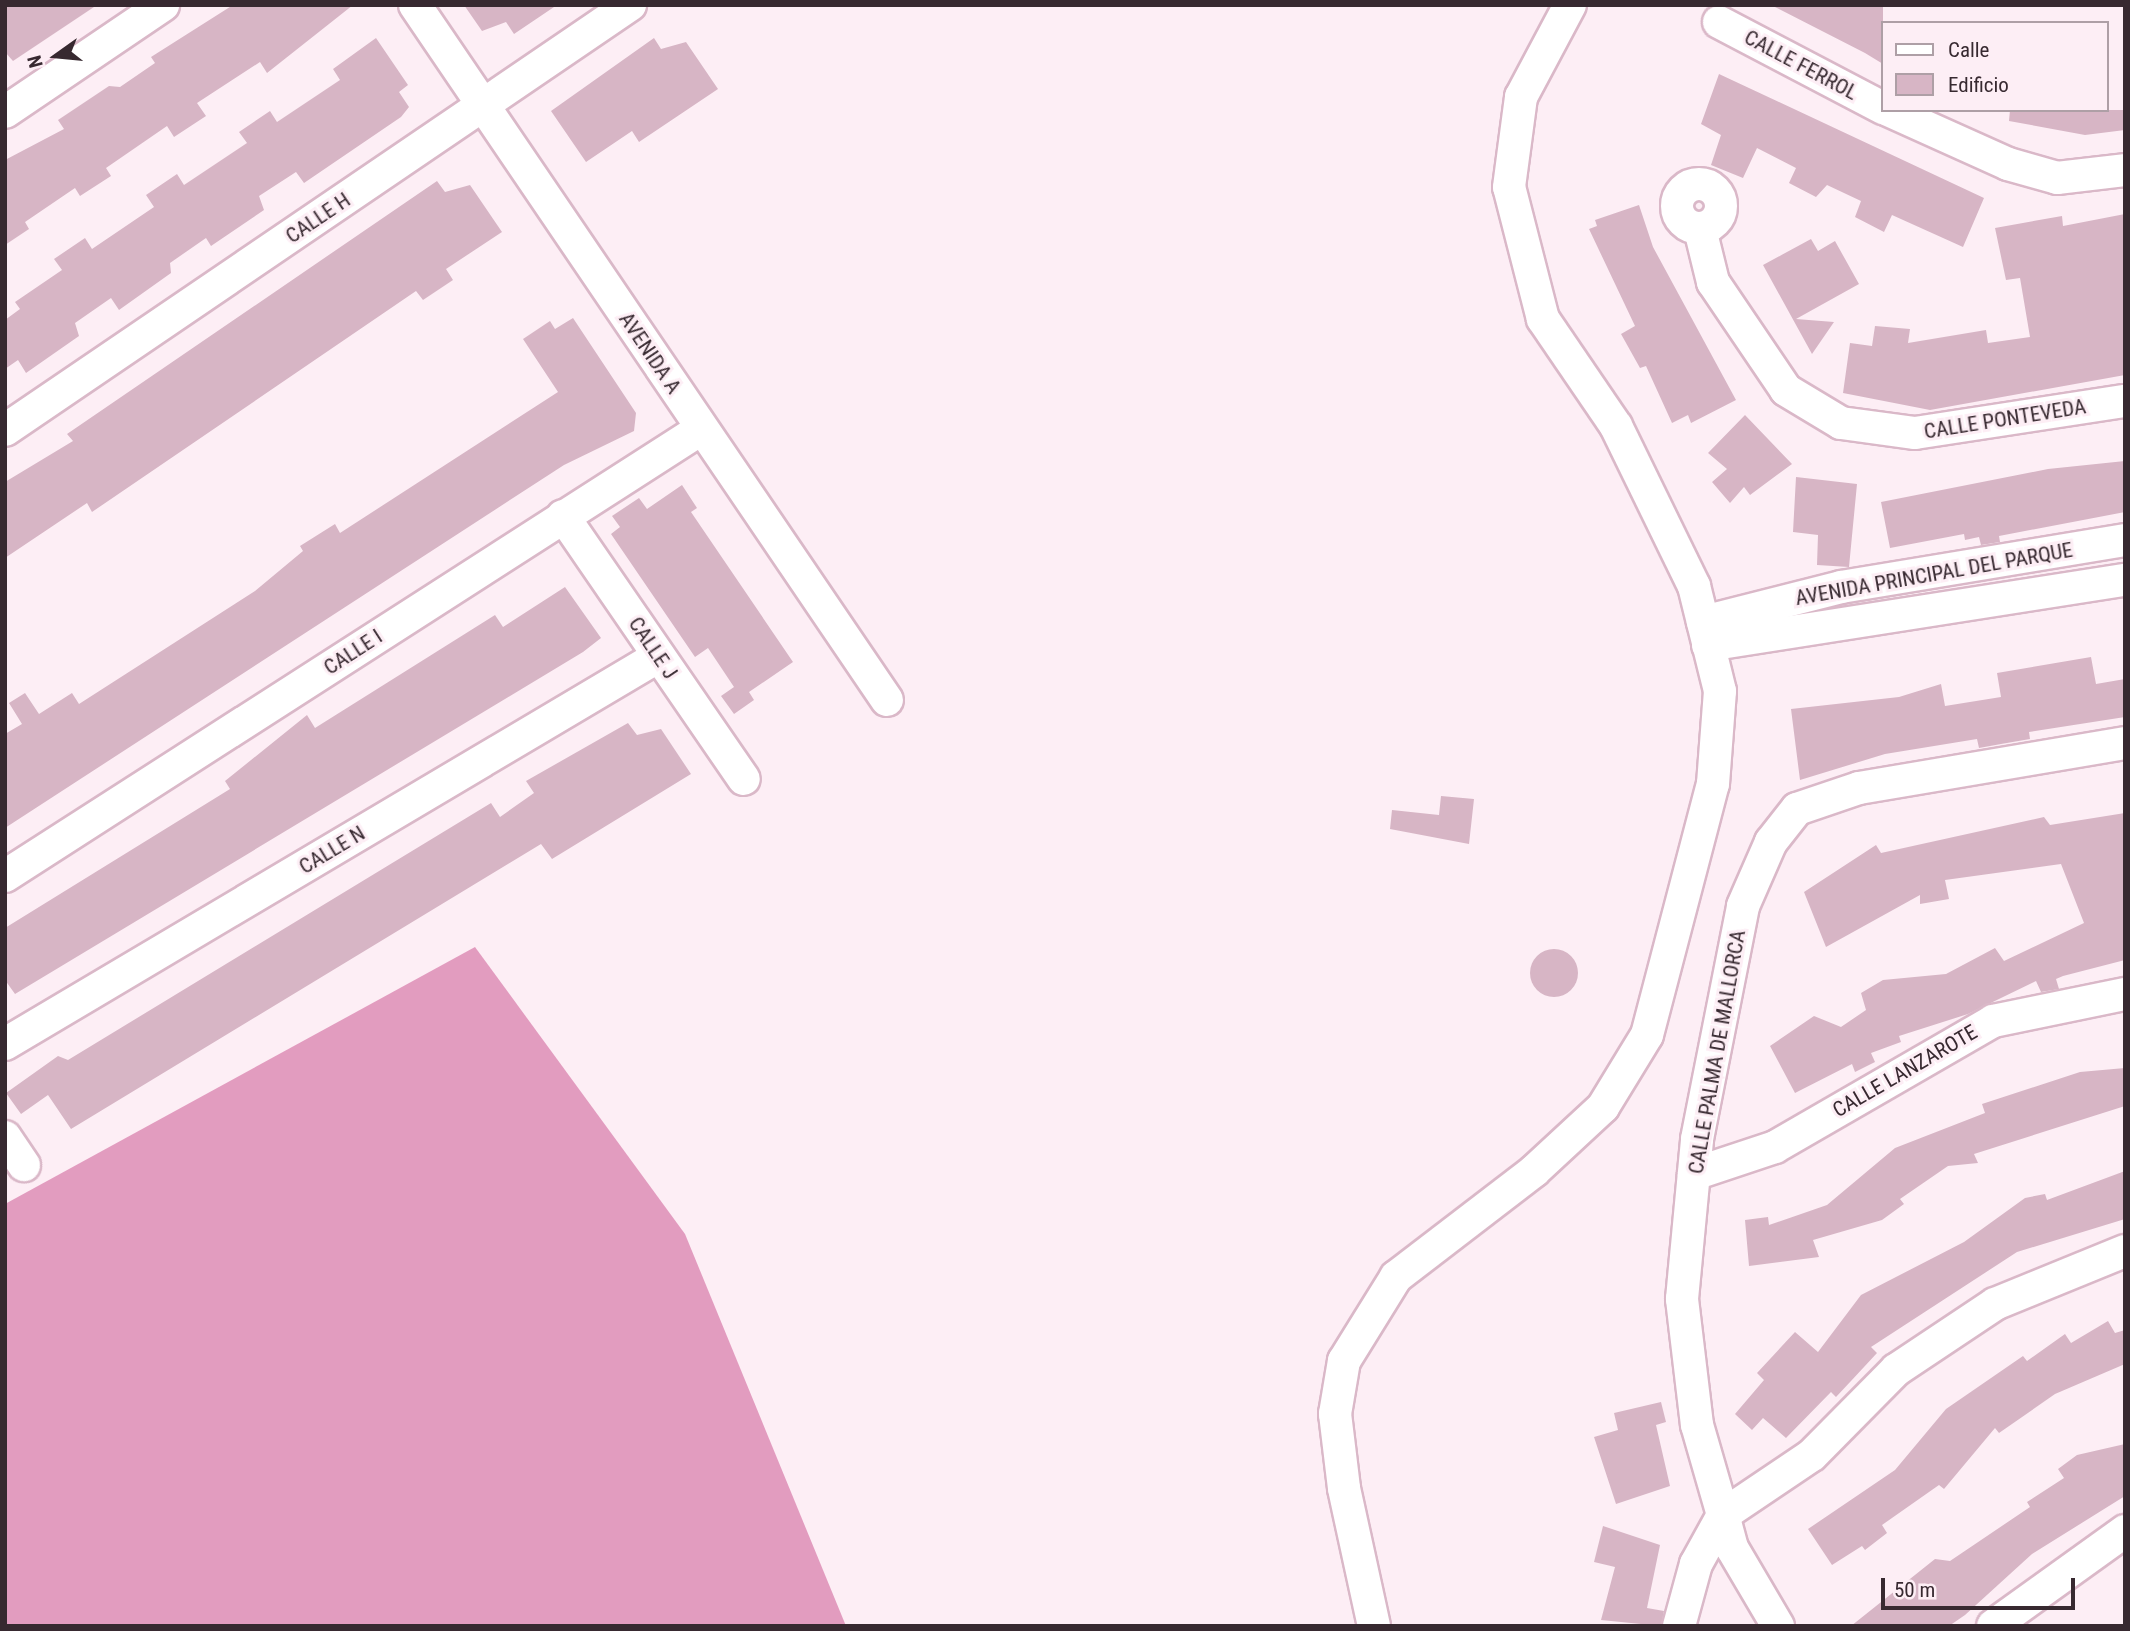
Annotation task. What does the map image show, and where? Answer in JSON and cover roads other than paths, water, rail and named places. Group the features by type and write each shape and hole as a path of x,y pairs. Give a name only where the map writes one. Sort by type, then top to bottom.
{"street":[{"path":"5,112 163,5"},
{"name":"AVENIDA A","path":"415,5 887,700"},
{"name":"CALLE H","path":"5,430 630,5"},
{"path":"1374,1626 1344,1488 1335,1414 1344,1361 1396,1277 1534,1171 1603,1107 1647,1035 1713,784 1720,691 1694,586 1616,426 1543,318 1509,187 1521,97 1570,5"},
{"name":"CALLE FERROL","path":"1719,22 1882,106"},
{"path":"1892,112 2008,164 2057,178 2125,170"},
{"name":"CALLE PONTEVEDA","path":"1700,229 1713,282 1786,390 1841,423 1915,433 2125,401"},
{"name":"CALLE I","path":"5,876 701,429"},
{"name":"CALLE J","path":"563,516 744,779"},
{"name":"AVENIDA PRINCIPAL DEL PARQUE","path":"1706,633 1841,587 2125,540"},
{"name":"AVENIDA PRINCIPAL DEL PARQUE","path":"1706,633 2125,580"},
{"name":"CALLE N","path":"5,1044 659,656"},
{"name":"CALLE PALMA DE MALLORCA","path":"1778,1626 1732,1548 1697,1425 1682,1299 1694,1174 1743,906 1771,842 1797,809 1859,788 2125,743"},
{"name":"CALLE LANZAROTE","path":"1694,1174 1775,1147 1993,1021 2125,994"},
{"path":"5,1137 24,1166"},
{"path":"1679,1626 1696,1564 1723,1515 1812,1455 1896,1370 1995,1304 2125,1251"},
{"path":"1993,1626 2125,1531"}]}
